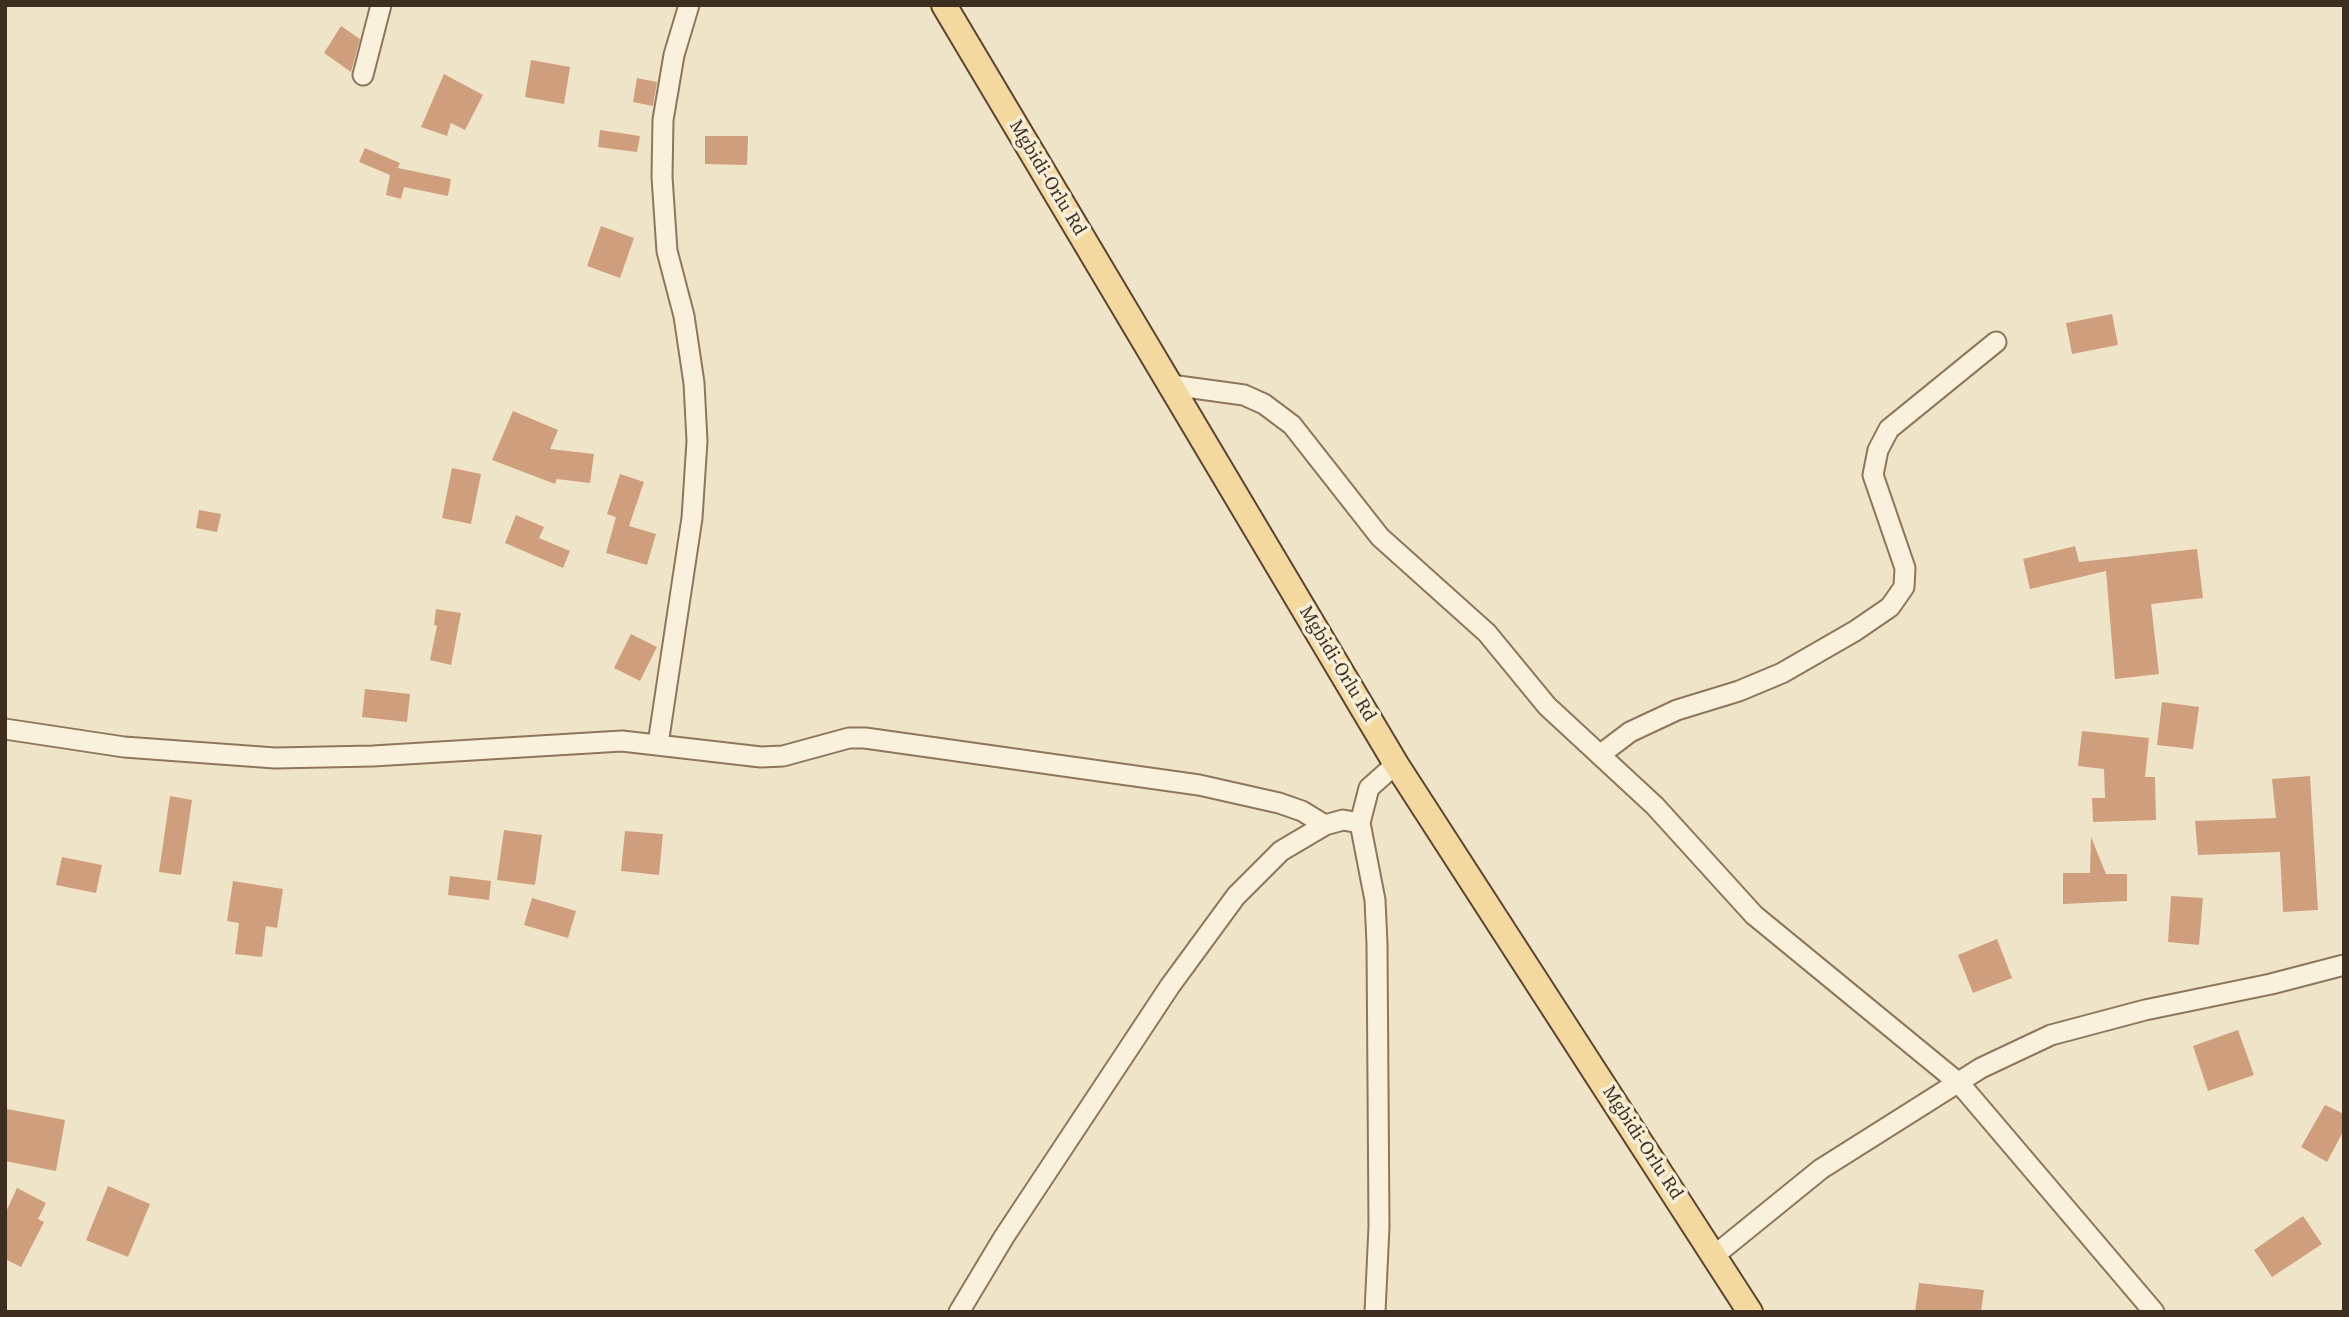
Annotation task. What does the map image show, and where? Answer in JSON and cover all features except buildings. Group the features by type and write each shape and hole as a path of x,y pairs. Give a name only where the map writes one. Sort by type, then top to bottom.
{"main road":[{"name":"Mgbidi-Orlu Rd","path":"944,5 1396,764 1750,1312"}],"street":[{"path":"363,75 381,5"},
{"path":"658,744 692,519 697,441 694,383 684,316 667,251 662,177 663,120 674,55 689,5"},
{"path":"1601,754 1630,732 1677,710 1739,691 1782,673 1855,631 1890,607 1904,587 1905,568 1873,475 1878,450 1889,429 1996,342"},
{"path":"1171,386 1244,396 1264,404 1292,425 1380,537 1487,633 1547,706 1654,806 1754,915 1960,1084 2154,1312"},
{"path":"5,729 124,747 275,758 387,755 622,741 761,757 783,756 849,737 865,738 1199,785 1279,803 1302,811 1325,825"},
{"path":"1375,1312 1379,1227 1375,1034 1377,944 1375,900 1360,823 1369,788 1396,764"},
{"path":"959,1312 1004,1237 1170,986 1236,895 1281,851 1325,825 1343,820 1360,823"},
{"path":"1715,1255 1821,1169 1982,1068 2051,1035 2145,1010 2271,984 2344,965"}]}
